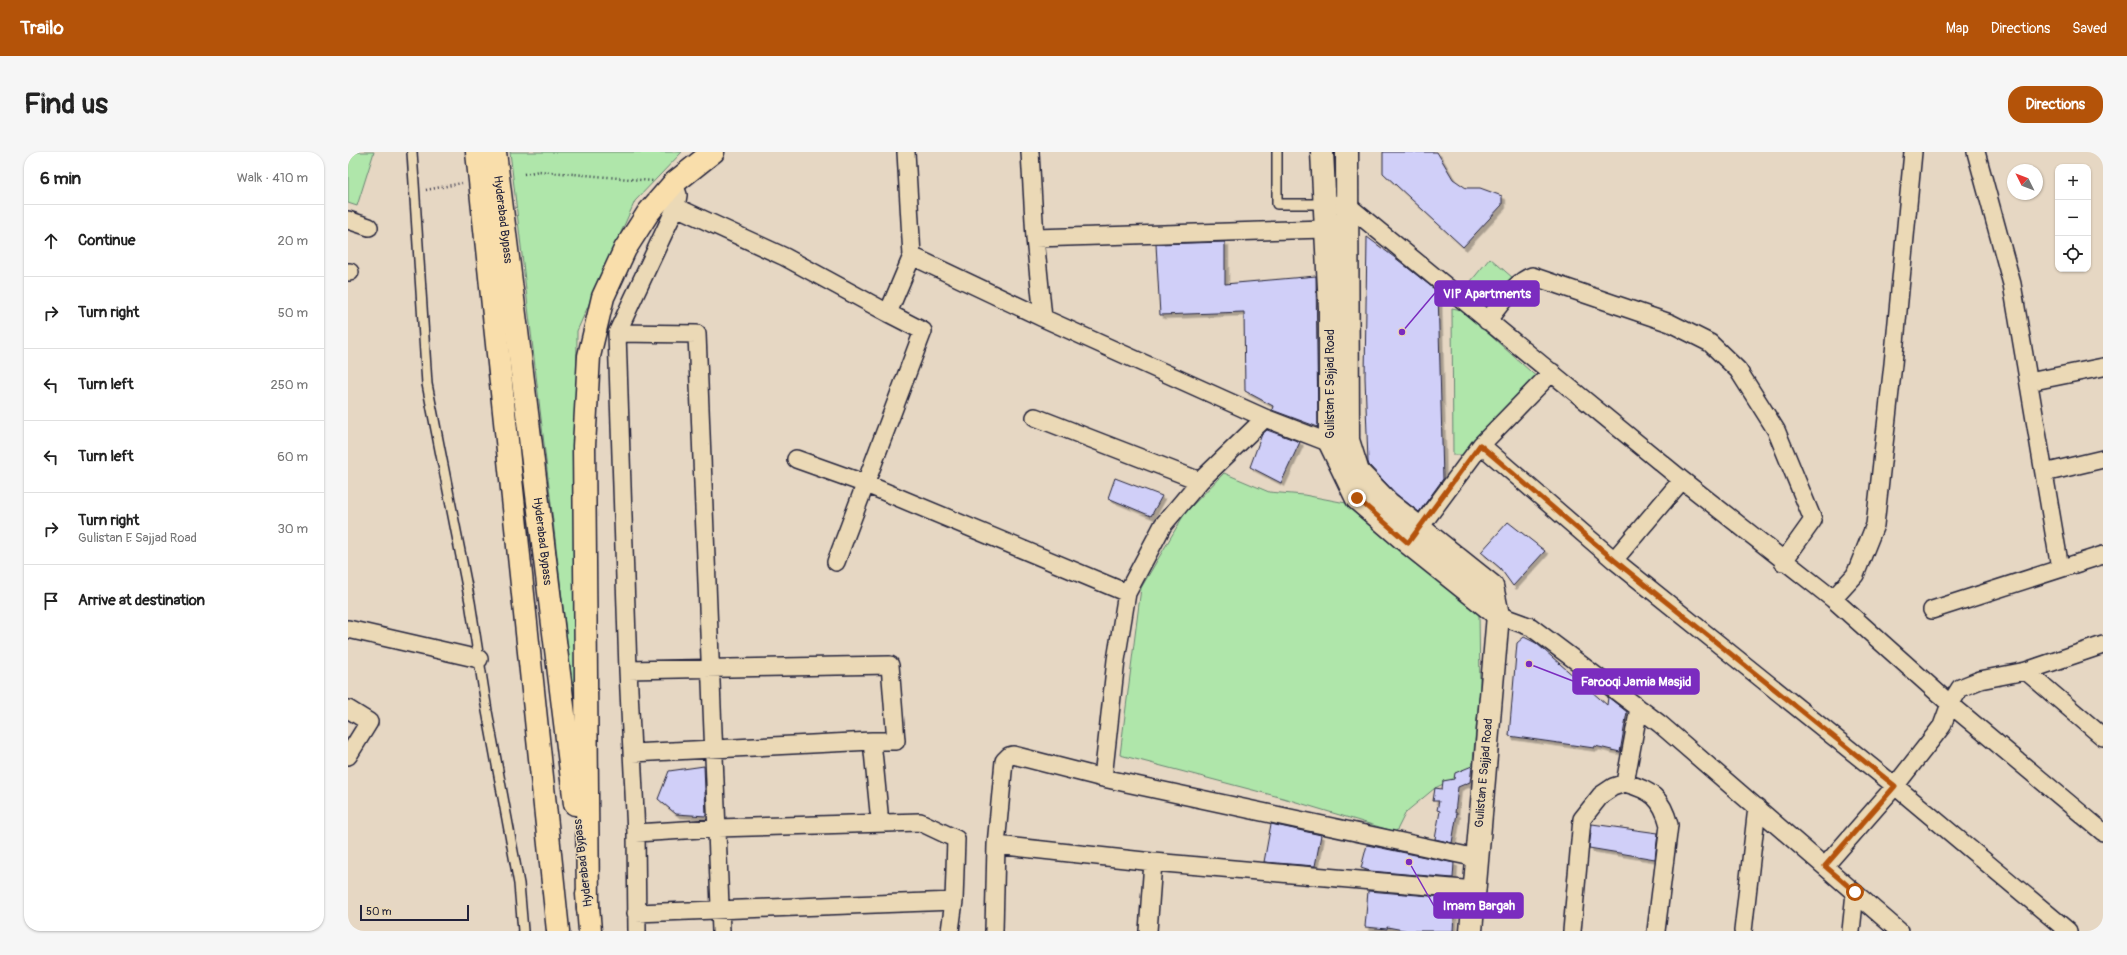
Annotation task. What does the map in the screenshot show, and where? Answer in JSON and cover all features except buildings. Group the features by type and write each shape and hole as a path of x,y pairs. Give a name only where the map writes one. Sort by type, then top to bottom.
{"highway":[{"name":"Hyderabad Bypass","path":"477,152 558,931"},
{"name":"Hyderabad Bypass","path":"495,152 590,931"},
{"path":"588,908 584,446 589,356 603,297 625,249 648,213 674,183 713,152"}],"street":[{"path":"888,313 912,256 906,152"},
{"path":"1030,152 1034,238 1043,318"},
{"name":"Gulistan E Sajjad Road","path":"1322,152 1330,308 1330,443 1357,498 1414,536"},
{"name":"Gulistan E Sajjad Road","path":"1347,152 1348,440 1358,472 1388,503 1414,536 1498,615 1471,931"},
{"path":"1833,600 1855,575 1875,524 1893,364 1913,152"},
{"path":"1976,152 2012,284 2060,568"},
{"path":"637,931 636,833 628,670 617,333 676,207 678,195 674,183"},
{"path":"1324,204 1346,204 1682,480 1730,517 1783,562 1833,600 1950,704 2103,832"},
{"path":"676,207 785,257 888,313 923,330 836,562"},
{"path":"348,220 369,227"},
{"path":"1034,238 1326,229"},
{"path":"912,256 1043,318 1265,418 1330,443"},
{"path":"1487,321 1525,278 1532,276 1670,323 1710,343 1738,370 1776,430 1812,520 1783,562"},
{"path":"617,333 697,334 721,931"},
{"path":"2029,382 2103,367"},
{"path":"1414,536 1480,445 1552,372"},
{"path":"1035,417 1200,481"},
{"path":"1103,778 1116,660 1127,593 1163,526 1200,481 1265,418"},
{"path":"1480,445 1614,560 1895,786 2068,931"},
{"path":"796,459 866,484 1127,593"},
{"path":"2044,473 2103,459"},
{"path":"1614,560 1682,480"},
{"path":"1932,610 2103,555"},
{"path":"1498,615 1531,627 1639,708 1757,807 1899,931"},
{"path":"348,629 479,659"},
{"path":"1825,866 1895,786 1942,726 1950,704 1960,688 1980,680 2026,671 2103,644"},
{"path":"628,670 890,664 896,741 714,747 632,753"},
{"path":"2026,671 2101,733"},
{"path":"1625,783 1639,708"},
{"path":"348,709 369,722 348,756"},
{"path":"872,741 878,812"},
{"path":"994,931 996,845 1004,761 1009,756 1103,778 1477,858"},
{"path":"1572,931 1582,819 1601,794 1613,787 1625,783 1641,787 1656,797 1665,810 1669,825 1656,931"},
{"path":"1743,931 1757,807"},
{"path":"636,833 717,828 920,822 956,839 954,901 950,931"},
{"path":"996,845 1153,862 1475,890"},
{"path":"1148,931 1153,862"},
{"path":"1851,931 1855,892"},
{"path":"636,914 720,909 954,901"}],"lane":[{"path":"412,152 427,384 470,602 519,884 523,931"},
{"path":"1277,152 1278,204 1324,204"}],"path":[{"path":"524,174 539,171 674,183"},
{"path":"414,192 466,183"}],"green space":[{"path":"348,152 374,152 357,206 348,203"},
{"path":"510,152 682,152 635,201 577,331 574,701"},
{"path":"1490,258 1513,278 1482,314 1462,292"},
{"path":"1452,308 1462,310 1540,380 1467,455 1453,455"},
{"path":"1224,473 1269,492 1304,495 1346,503 1479,612 1480,689 1472,770 1435,788 1406,812 1396,832 1283,798 1120,755 1141,588 1185,513"}],"place":[{"name":"VIP Apartments","path":"1402,332"},
{"name":"Farooqi Jamia Masjid","path":"1529,664"},
{"name":"Imam Bargah","path":"1409,862"}],"route":[{"path":"1357,498 1408,543 1480,445 1614,560 1895,786 1825,866 1855,892"}]}
